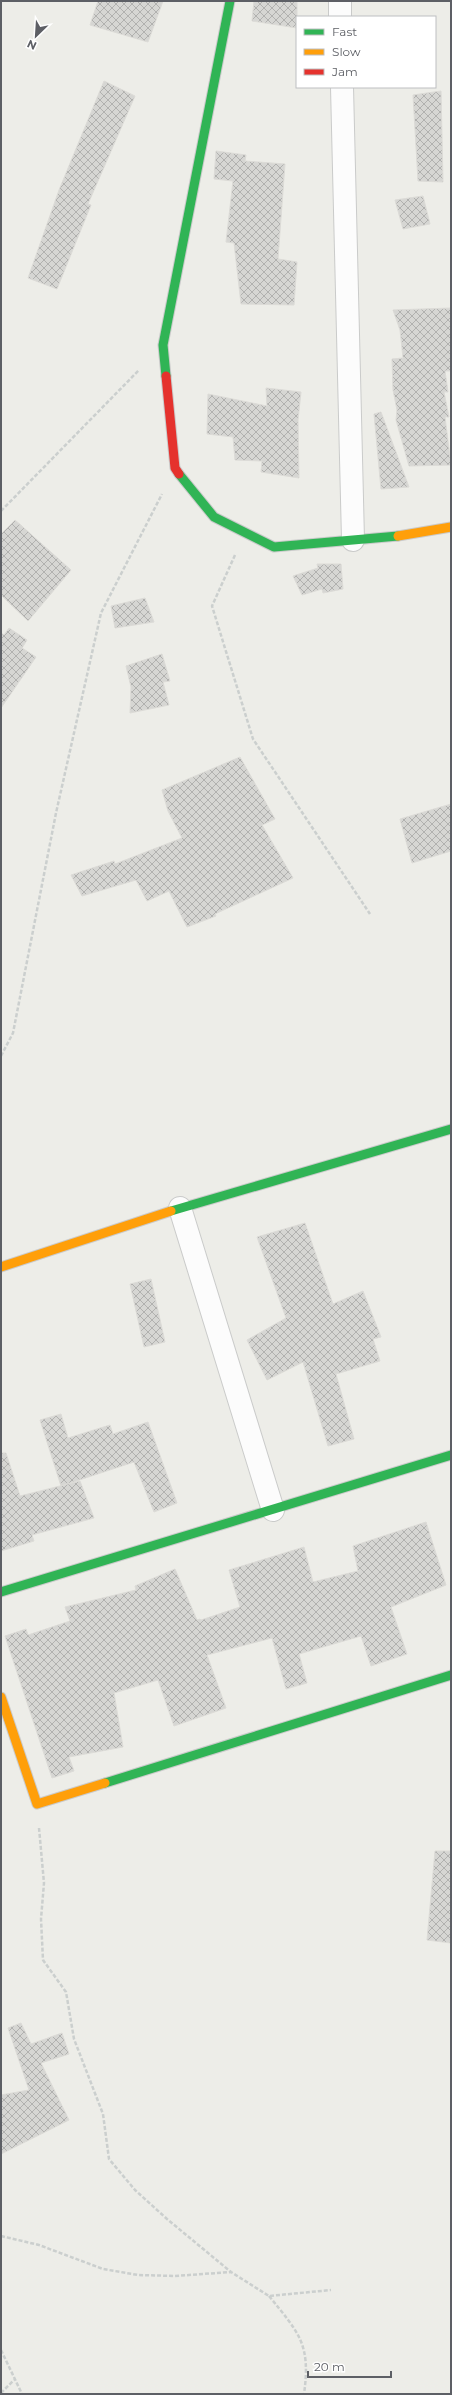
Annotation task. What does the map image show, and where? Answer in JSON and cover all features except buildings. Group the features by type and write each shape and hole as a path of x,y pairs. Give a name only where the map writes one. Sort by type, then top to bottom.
{"street":[{"path":"230,1 163,345 175,468 214,517 274,547 393,537 451,527"},
{"path":"340,1 340,16"},
{"path":"342,88 353,540"},
{"path":"1,1267 180,1208 451,1129"},
{"path":"180,1208 273,1510"},
{"path":"1,1592 451,1455"},
{"path":"1,1697 37,1804 451,1675"}],"path":[{"path":"1,511 163,345"},
{"path":"1,1056 13,1033 56,813 102,613 175,468"},
{"path":"246,532 212,606 253,739 370,914"},
{"path":"37,1804 44,1883 41,1919 43,1960 66,1992 74,2039 103,2114 109,2159 135,2190 231,2272 269,2296 299,2334 308,2367 304,2394"},
{"path":"1,2236 39,2245 103,2269 175,2276 231,2272"},
{"path":"269,2296 331,2290"},
{"path":"1,2350 22,2394"},
{"path":"1,2392 14,2380"}],"traffic: fast":[{"path":"166,376 163,345 230,1"},
{"path":"179,474 214,517 274,547 398,536"},
{"path":"171,1211 451,1129"},
{"path":"1,1592 451,1455"},
{"path":"105,1783 451,1675"}],"traffic: slow":[{"path":"398,536 451,527"},
{"path":"1,1267 171,1211"},
{"path":"1,1697 37,1804 105,1783"}],"traffic: jam":[{"path":"166,376 175,468 179,474"}]}
